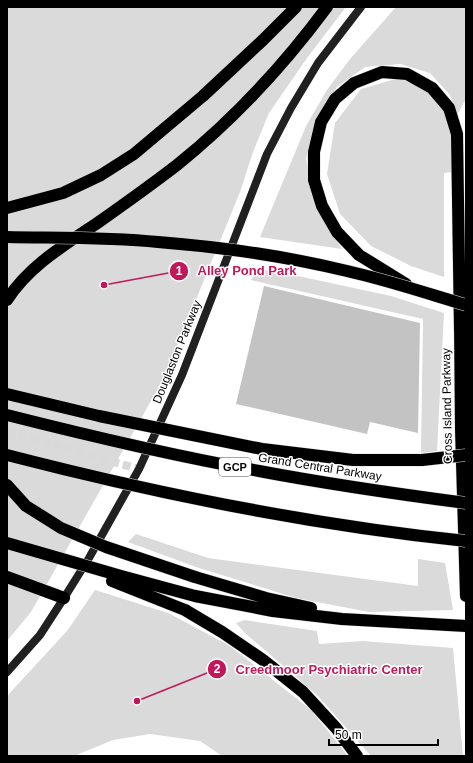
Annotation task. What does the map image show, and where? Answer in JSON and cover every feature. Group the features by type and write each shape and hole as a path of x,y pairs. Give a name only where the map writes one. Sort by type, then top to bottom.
{"highway":[{"path":"7,208 63,193 100,175 134,154 203,96 296,7"},
{"path":"7,300 16,286 44,259 178,164 225,123 270,77 327,7"},
{"path":"416,290 359,256 337,232 322,206 314,180 314,152 321,122 335,99 354,82 382,72 407,74 432,88 449,108 456,134 460,330"},
{"name":"Cross Island Parkway","path":"466,215 460,330 460,429 466,596"},
{"path":"7,237 89,238 157,242 222,249 346,271 466,305"},
{"path":"7,394 106,417 262,449 353,460 422,460 466,455"},
{"name":"Grand Central Parkway","path":"7,415 173,455 347,486 466,502"},
{"path":"7,455 89,476 252,510 363,528 466,541"},
{"path":"7,484 26,506 61,528 106,547 195,577 266,598 334,614 415,624"},
{"path":"7,544 195,596 273,610 342,619 466,626"},
{"path":"7,544 118,583 186,610 263,660 303,692 336,728 357,756"},
{"path":"7,577 64,598"}],"main road":[{"name":"Douglaston Parkway","path":"7,672 40,635 64,598 139,469 182,375 267,154 291,108 318,63 361,7"}],"shaded area":[{"path":"7,7 346,7 307,58 269,113 253,152 240,192 164,378 31,612 7,641"},
{"path":"396,7 466,7 466,99 457,115 450,95 430,73 400,64 365,67 337,87 315,121 306,159 316,205 342,249 260,237 306,126 327,90 350,59"},
{"path":"399,78 431,93 448,118 452,140 451,172 444,173 444,277 411,266 371,246 340,214 327,174 335,123 361,89"},
{"path":"257,269 284,273 391,296 444,313 437,451 421,453 423,319 251,280"},
{"path":"136,534 208,558 418,586 418,559 445,563 453,610 369,612 296,598 196,567 128,542"},
{"path":"95,590 168,613 230,646 311,710 348,756 222,756 200,741 150,734 113,740 74,756 7,756 7,696 67,631"},
{"path":"245,620 317,631 319,644 363,641 453,648 463,756 371,756 318,696 245,633 236,623"}],"building":[{"path":"264,286 420,323 418,433 370,422 367,434 236,404"}],"tunnel":[{"path":"7,433 139,469"}],"place":[{"name":"Alley Pond Park","path":"104,285"},
{"name":"Creedmoor Psychiatric Center","path":"137,701"}]}
